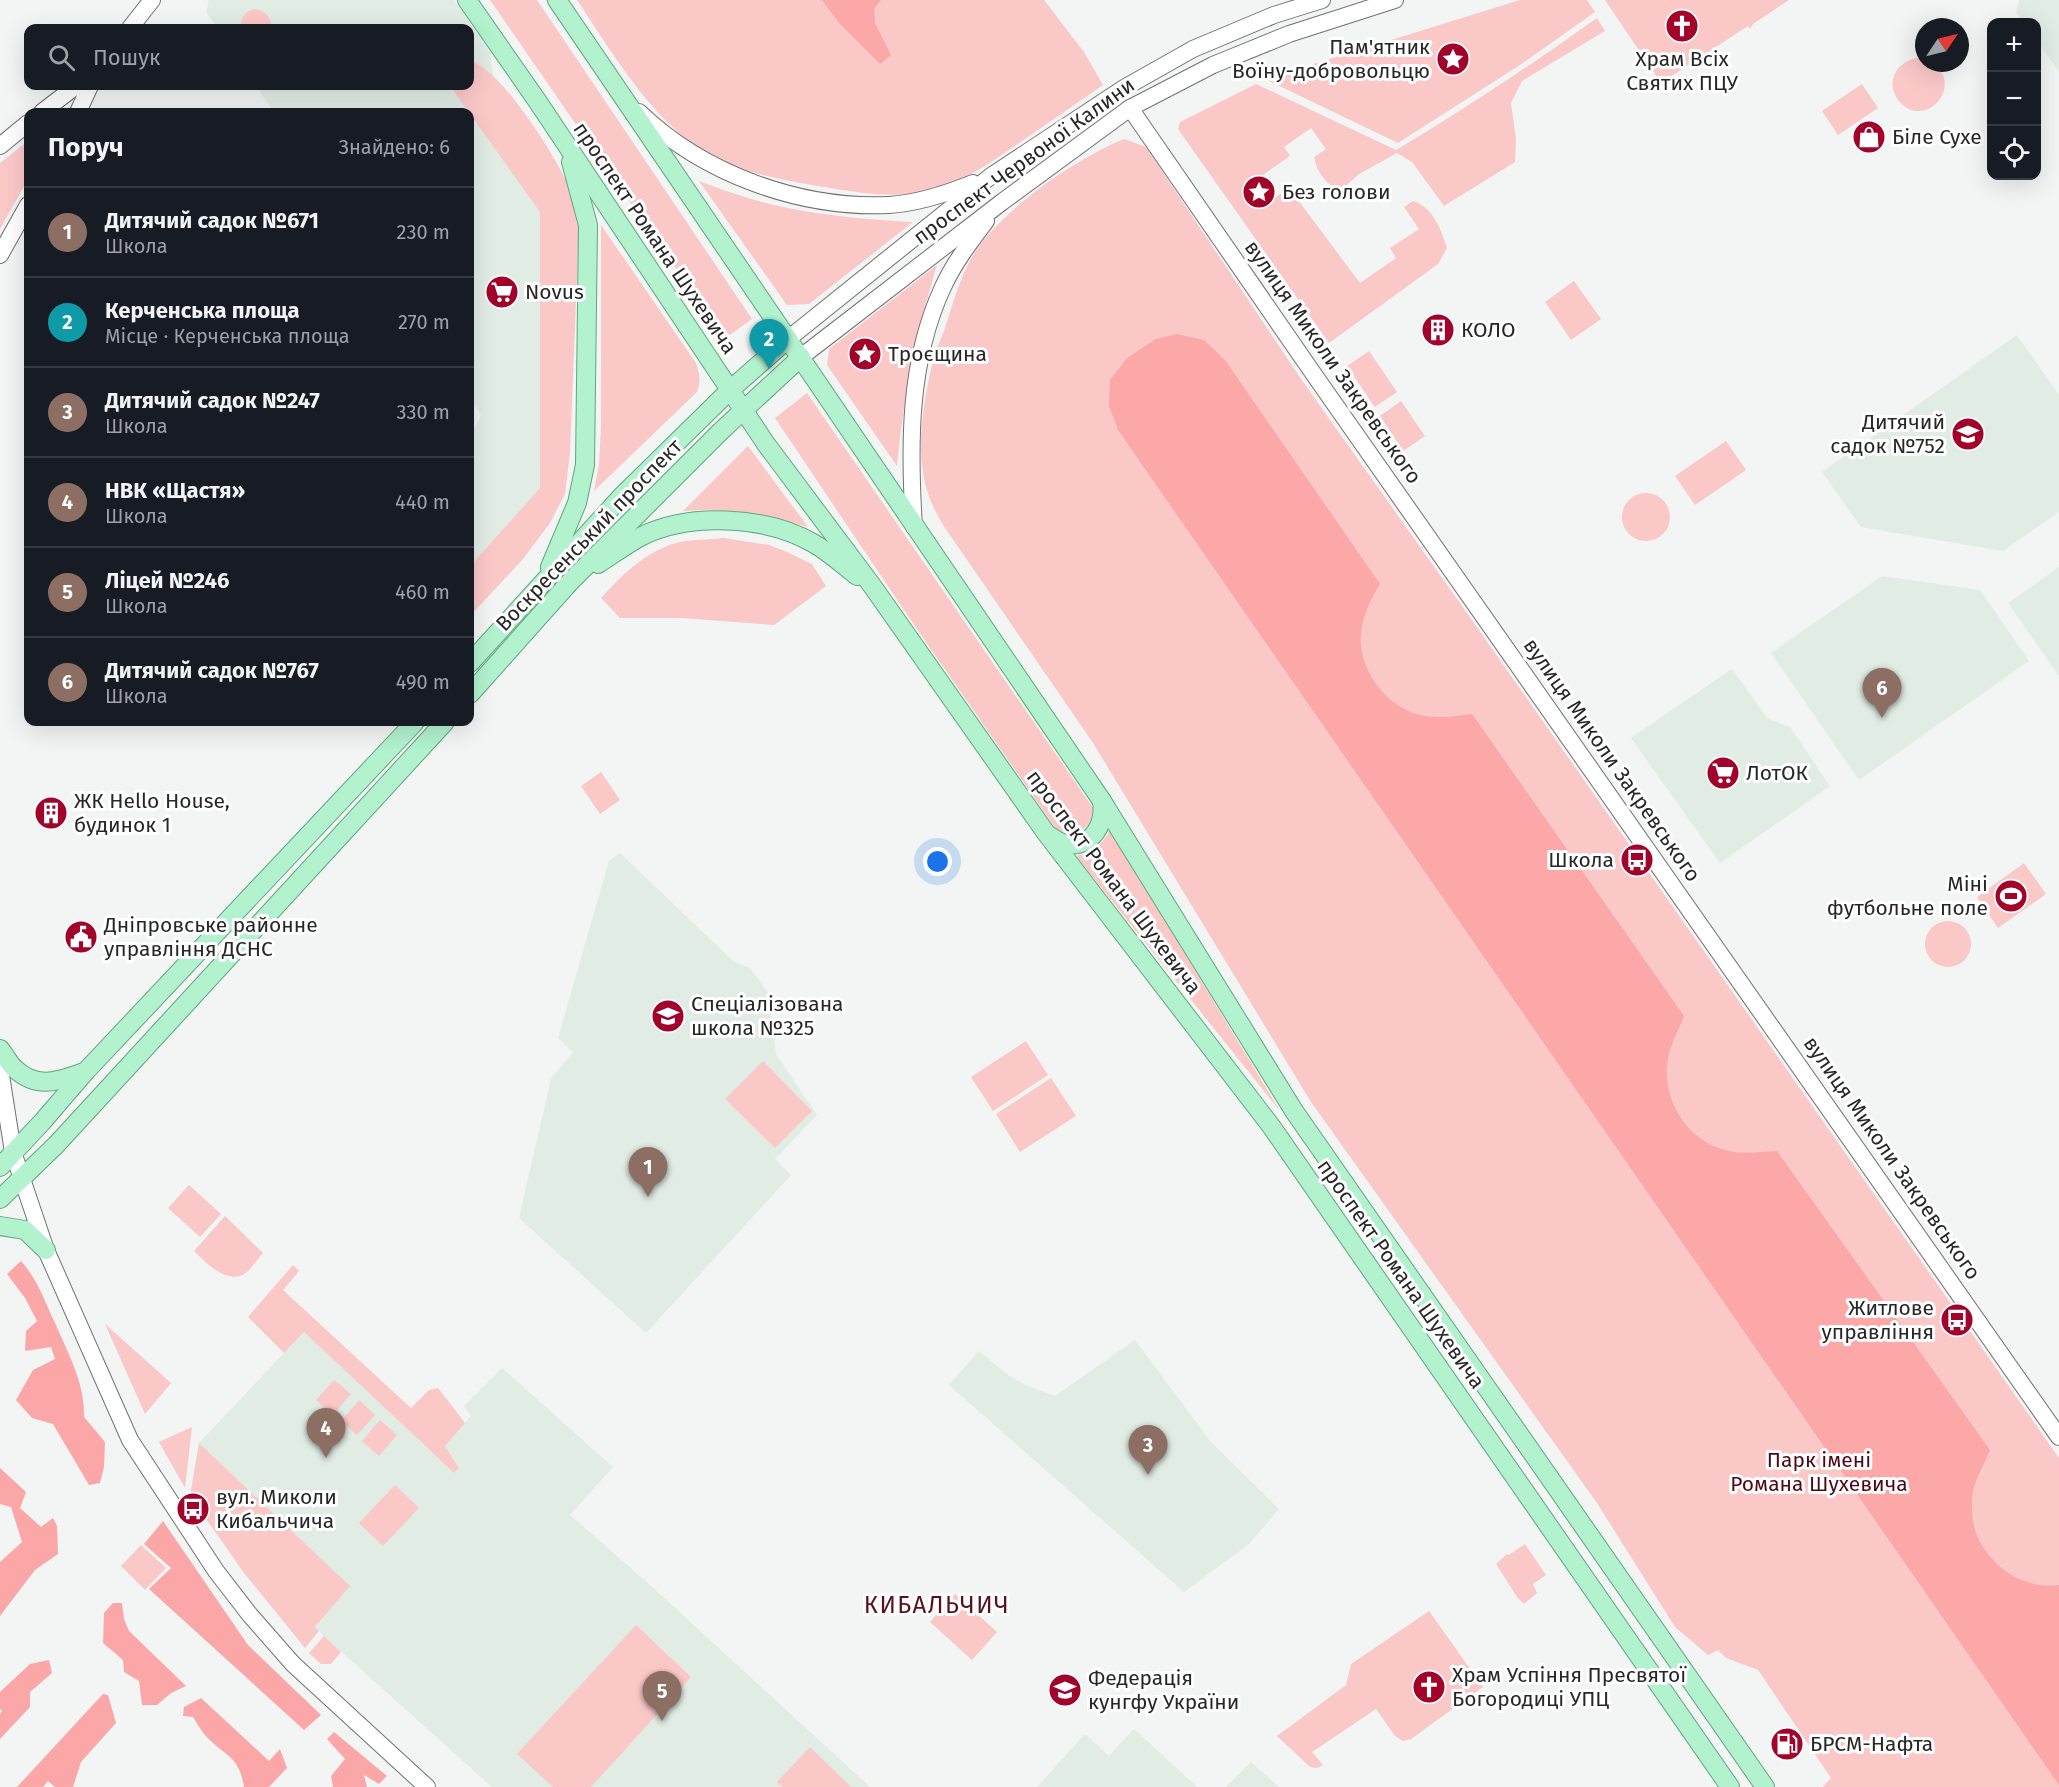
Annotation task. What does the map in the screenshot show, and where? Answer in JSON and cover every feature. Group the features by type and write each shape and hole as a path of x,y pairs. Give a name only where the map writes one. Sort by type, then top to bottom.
{"main road":[{"name":"проспект Романа Шухевича","path":"467,0 766,444 873,587 1046,833 1271,1126 1730,1787"},
{"name":"проспект Романа Шухевича","path":"557,0 1102,801 1294,1112 1765,1787"},
{"path":"543,583 577,503 585,465 588,225 564,141"},
{"name":"Воскресенський проспект","path":"474,659 621,497 730,390 788,339"},
{"name":"Воскресенський проспект","path":"474,689 568,583 743,410 801,357"},
{"path":"568,583 641,537 675,525 722,520 756,524 784,531 813,543 873,587"},
{"path":"0,1167 44,1121 86,1071 411,726"},
{"path":"0,1199 64,1136 441,726"},
{"path":"1046,833 1060,844 1071,845 1090,838 1102,821 1102,801"},
{"path":"0,1049 14,1067 35,1082 57,1081 86,1071"},
{"path":"0,1226 25,1230 46,1250"}],"street":[{"path":"133,24 152,0"},
{"name":"проспект Червоної Калини","path":"788,339 991,176 1124,88 1193,49 1274,15 1322,0"},
{"name":"проспект Червоної Калини","path":"801,357 1002,202 1130,108 1214,65 1289,34 1395,0"},
{"path":"47,108 71,90"},
{"path":"80,108 88,90"},
{"path":"621,96 657,129 710,164 797,196 858,204 890,205 921,201 991,176"},
{"name":"вулиця Миколи Закревського","path":"1130,108 1328,396 2059,1437"},
{"path":"0,146 24,126"},
{"path":"914,527 910,464 912,423 925,339 943,287 955,264 1002,202"},
{"path":"0,255 24,212"},
{"path":"0,1069 14,1152 46,1250 130,1440 216,1571 249,1615 293,1664 427,1787"}],"shaded area":[{"path":"209,0 454,0 471,24 214,24 206,12"},
{"path":"822,0 881,0 874,9 875,23 891,55 880,64 839,23"},
{"path":"2019,0 2059,0 2059,72 2041,47 2041,18 2020,18 2016,13"},
{"path":"474,29 490,52 495,87 559,183 553,503 474,598 474,429 481,415 474,404 474,108 271,108 259,90 474,90"},
{"path":"1177,334 1204,340 1225,360 1380,584 1365,615 1361,641 1367,669 1375,682 1395,703 1421,715 1440,717 1472,714 1684,1016 1671,1046 1667,1065 1670,1093 1681,1118 1700,1138 1725,1150 1744,1153 1777,1151 1990,1450 1972,1498 1973,1523 1979,1539 1995,1562 2018,1578 2045,1586 2059,1585 2059,1785 1118,430 1109,406 1110,380 1127,358 1156,339"},
{"name":"Дитячий садок №752","path":"2017,335 2059,395 2059,512 2003,551 1861,527 1822,472"},
{"path":"2059,567 2059,676 2008,603"},
{"path":"1882,576 1980,590 2029,661 1859,780 1771,653"},
{"path":"1732,669 1768,719 1790,727 1830,786 1720,863 1631,738"},
{"path":"620,853 733,961 750,968 769,994 776,1054 817,1115 775,1159 791,1175 646,1333 519,1218 551,1079 573,1052 558,1038 609,861"},
{"path":"21,1261 40,1290 70,1357 82,1392 84,1417 105,1442 104,1467 100,1483 89,1485 53,1424 32,1418 16,1400 33,1370 55,1359 51,1347 25,1351 26,1331 37,1321 25,1298 7,1274"},
{"path":"304,1332 454,1473 459,1468 445,1446 471,1416 464,1406 502,1368 613,1467 570,1515 649,1584 870,1787 492,1787 315,1628 349,1585 199,1443"},
{"path":"1135,1340 1210,1441 1279,1509 1249,1544 1184,1592 949,1385 979,1351 1008,1375 1025,1385 1055,1396"},
{"path":"0,1468 26,1492 20,1508 41,1527 53,1518 57,1526 58,1554 35,1570 0,1616 0,1562 22,1542 11,1507 0,1504"},
{"path":"163,1521 248,1645 321,1715 304,1730 149,1589 171,1568 144,1544"},
{"path":"113,1603 122,1603 124,1619 129,1631 186,1686 171,1693 157,1705 142,1705 139,1681 124,1672 123,1660 103,1643 104,1613"},
{"path":"49,1660 52,1673 30,1692 30,1707 0,1739 2,1711 0,1692 30,1664"},
{"path":"103,1694 108,1695 116,1723 81,1762 73,1787 55,1787 48,1781 43,1787 17,1787"},
{"path":"201,1698 269,1761 280,1749 287,1768 269,1787 244,1787 242,1776 229,1756 204,1734 193,1717 183,1716 184,1707"},
{"path":"1134,1729 1197,1787 1037,1787 1085,1734 1109,1756"},
{"path":"334,1732 387,1776 379,1784 364,1775 367,1787 333,1787 331,1776 345,1759 327,1739"},
{"path":"1251,1762 1279,1787 1226,1787"}],"green space":[{"path":"490,0 537,0 752,319 724,339"},
{"path":"577,0 1044,0 1084,52 1103,85 986,166 943,187 916,193 887,195 793,182 733,166 708,154 685,138 643,95"},
{"path":"1520,0 1587,0 1595,12 1520,65 1398,143 1265,79"},
{"path":"1605,0 1789,0 1753,24 1750,29 1748,26 1661,83"},
{"path":"254,9 261,11 267,15 270,24 241,24 243,16"},
{"path":"1597,18 1605,31 1522,81 1511,103 1516,139 1515,162 1444,206 1412,162 1397,153 1359,174 1340,191 1323,178 1318,168 1314,157 1326,149 1311,128 1284,147 1290,156 1253,182 1267,203 1289,188 1360,283 1396,258 1390,248 1419,229 1404,207 1413,201 1420,204 1431,213 1439,226 1447,248 1438,264 1329,343 1178,129 1180,122 1256,84 1396,150 1498,86"},
{"path":"1915,58 1915,72 1941,72 1942,74 1945,84 1943,95 1928,109 1919,111 1908,109 1894,94 1892,85 1894,75 1905,63"},
{"path":"474,63 497,79 541,137 570,189 579,225 570,453 565,494 550,523 523,559 474,612 474,562 540,488 540,212 474,120 474,108 466,108 453,90 474,90"},
{"path":"1862,84 1878,108 1838,135 1822,111"},
{"name":"Парк імені Романа Шухевича","path":"1124,139 1146,147 1301,379 2059,1458 2059,1787 1823,1787 1831,1778 1758,1670 1726,1658 1718,1650 1708,1655 1675,1627 1597,1503 1311,1102 1093,743 943,525 932,504 923,473 922,425 935,354 966,269 987,236 1016,207 1069,168"},
{"path":"24,144 24,186 0,229 0,163"},
{"path":"699,181 748,198 788,208 851,217 913,222 809,304 787,305"},
{"path":"601,225 696,363 699,381 697,392 594,491 599,464 601,426"},
{"path":"937,265 912,365 897,466 827,365 829,349"},
{"path":"1574,281 1601,319 1571,340 1545,302"},
{"path":"1369,351 1397,392 1375,407 1347,366"},
{"path":"807,393 1093,808 1090,822 1086,827 1076,833 1056,829 910,619 775,418"},
{"path":"1401,401 1425,436 1403,451 1380,416"},
{"path":"1726,441 1746,470 1695,505 1675,476"},
{"path":"748,446 808,527 746,513 716,510 683,511"},
{"path":"1641,493 1651,493 1663,500 1670,512 1670,522 1663,534 1651,541 1641,541 1626,530 1622,522 1622,512 1633,497"},
{"path":"723,538 769,545 787,552 812,564 826,586 774,625 682,618 620,618 601,598 626,573 654,552 681,542"},
{"path":"601,772 620,800 600,814 581,786"},
{"path":"1110,830 1280,1111 1076,856 1096,847"},
{"name":"Міні футбольне поле","path":"2024,863 2046,894 1998,928 1977,897"},
{"path":"1953,921 1965,927 1970,935 1970,953 1965,961 1957,966 1943,967 1935,964 1928,957 1925,939 1928,931 1935,924"},
{"path":"1026,1041 1048,1075 993,1111 971,1077"},
{"path":"763,1061 812,1111 775,1148 725,1099"},
{"path":"1051,1078 1076,1116 1020,1152 996,1114"},
{"path":"189,1185 221,1214 200,1237 168,1208"},
{"path":"225,1216 263,1253 247,1272 240,1276 233,1277 218,1272 194,1251"},
{"path":"293,1265 299,1271 283,1290 411,1408 429,1390 438,1388 465,1423 445,1446 459,1468 454,1473 304,1332 284,1353 248,1317"},
{"path":"105,1324 171,1383 145,1414"},
{"path":"334,1380 351,1394 333,1415 316,1400"},
{"path":"359,1400 375,1415 357,1435 341,1421"},
{"path":"380,1420 397,1435 379,1456 362,1441"},
{"path":"192,1427 185,1488 159,1442"},
{"path":"199,1443 350,1586 315,1627 319,1631 305,1648 244,1573 190,1496"},
{"path":"395,1485 419,1508 383,1546 359,1523"},
{"path":"1525,1544 1546,1575 1533,1584 1537,1593 1524,1604 1496,1564 1507,1554 1509,1555"},
{"path":"141,1545 166,1568 145,1590 121,1566"},
{"path":"955,1594 997,1632 972,1660 930,1622"},
{"path":"1429,1611 1483,1687 1411,1739 1403,1741 1395,1736 1376,1709 1312,1752 1323,1765 1317,1768 1310,1767 1277,1736 1346,1685 1351,1664"},
{"path":"636,1625 691,1677 591,1787 553,1787 517,1754"},
{"path":"324,1636 341,1652 331,1664 321,1664 309,1653"},
{"path":"810,1747 851,1787 783,1787 777,1782"}],"place":[{"name":"Храм Всіх Святих ПЦУ","path":"1682,26"},
{"name":"Пам'ятник Воїну-добровольцю","path":"1453,59"},
{"name":"Біле Сухе","path":"1869,137"},
{"name":"Без голови","path":"1259,192"},
{"name":"Novus","path":"502,292"},
{"name":"КОЛО","path":"1438,330"},
{"name":"Троєщина","path":"865,354"},
{"name":"Керченська площа","path":"769,369"},
{"name":"Дитячий садок №752","path":"1968,434"},
{"name":"Дитячий садок №767","path":"1882,718"},
{"name":"ЛотОК","path":"1723,773"},
{"name":"ЖК Hello House, будинок 1","path":"51,813"},
{"name":"Школа","path":"1637,860"},
{"name":"Міні футбольне поле","path":"2011,896"},
{"name":"Дніпровське районне управління ДСНС","path":"81,937"},
{"name":"Спеціалізована школа №325","path":"668,1016"},
{"name":"Дитячий садок №671","path":"648,1197"},
{"name":"Житлове управління","path":"1957,1320"},
{"name":"НВК «Щастя»","path":"326,1458"},
{"name":"Дитячий садок №247","path":"1148,1475"},
{"name":"вул. Миколи Кибальчича","path":"193,1509"},
{"name":"Храм Успіння Пресвятої Богородиці УПЦ","path":"1429,1687"},
{"name":"Федерація кунгфу України","path":"1065,1690"},
{"name":"Ліцей №246","path":"662,1721"},
{"name":"БРСМ-Нафта","path":"1787,1744"}],"district":[{"name":"КИБАЛЬЧИЧ","path":"937,1605"}]}
